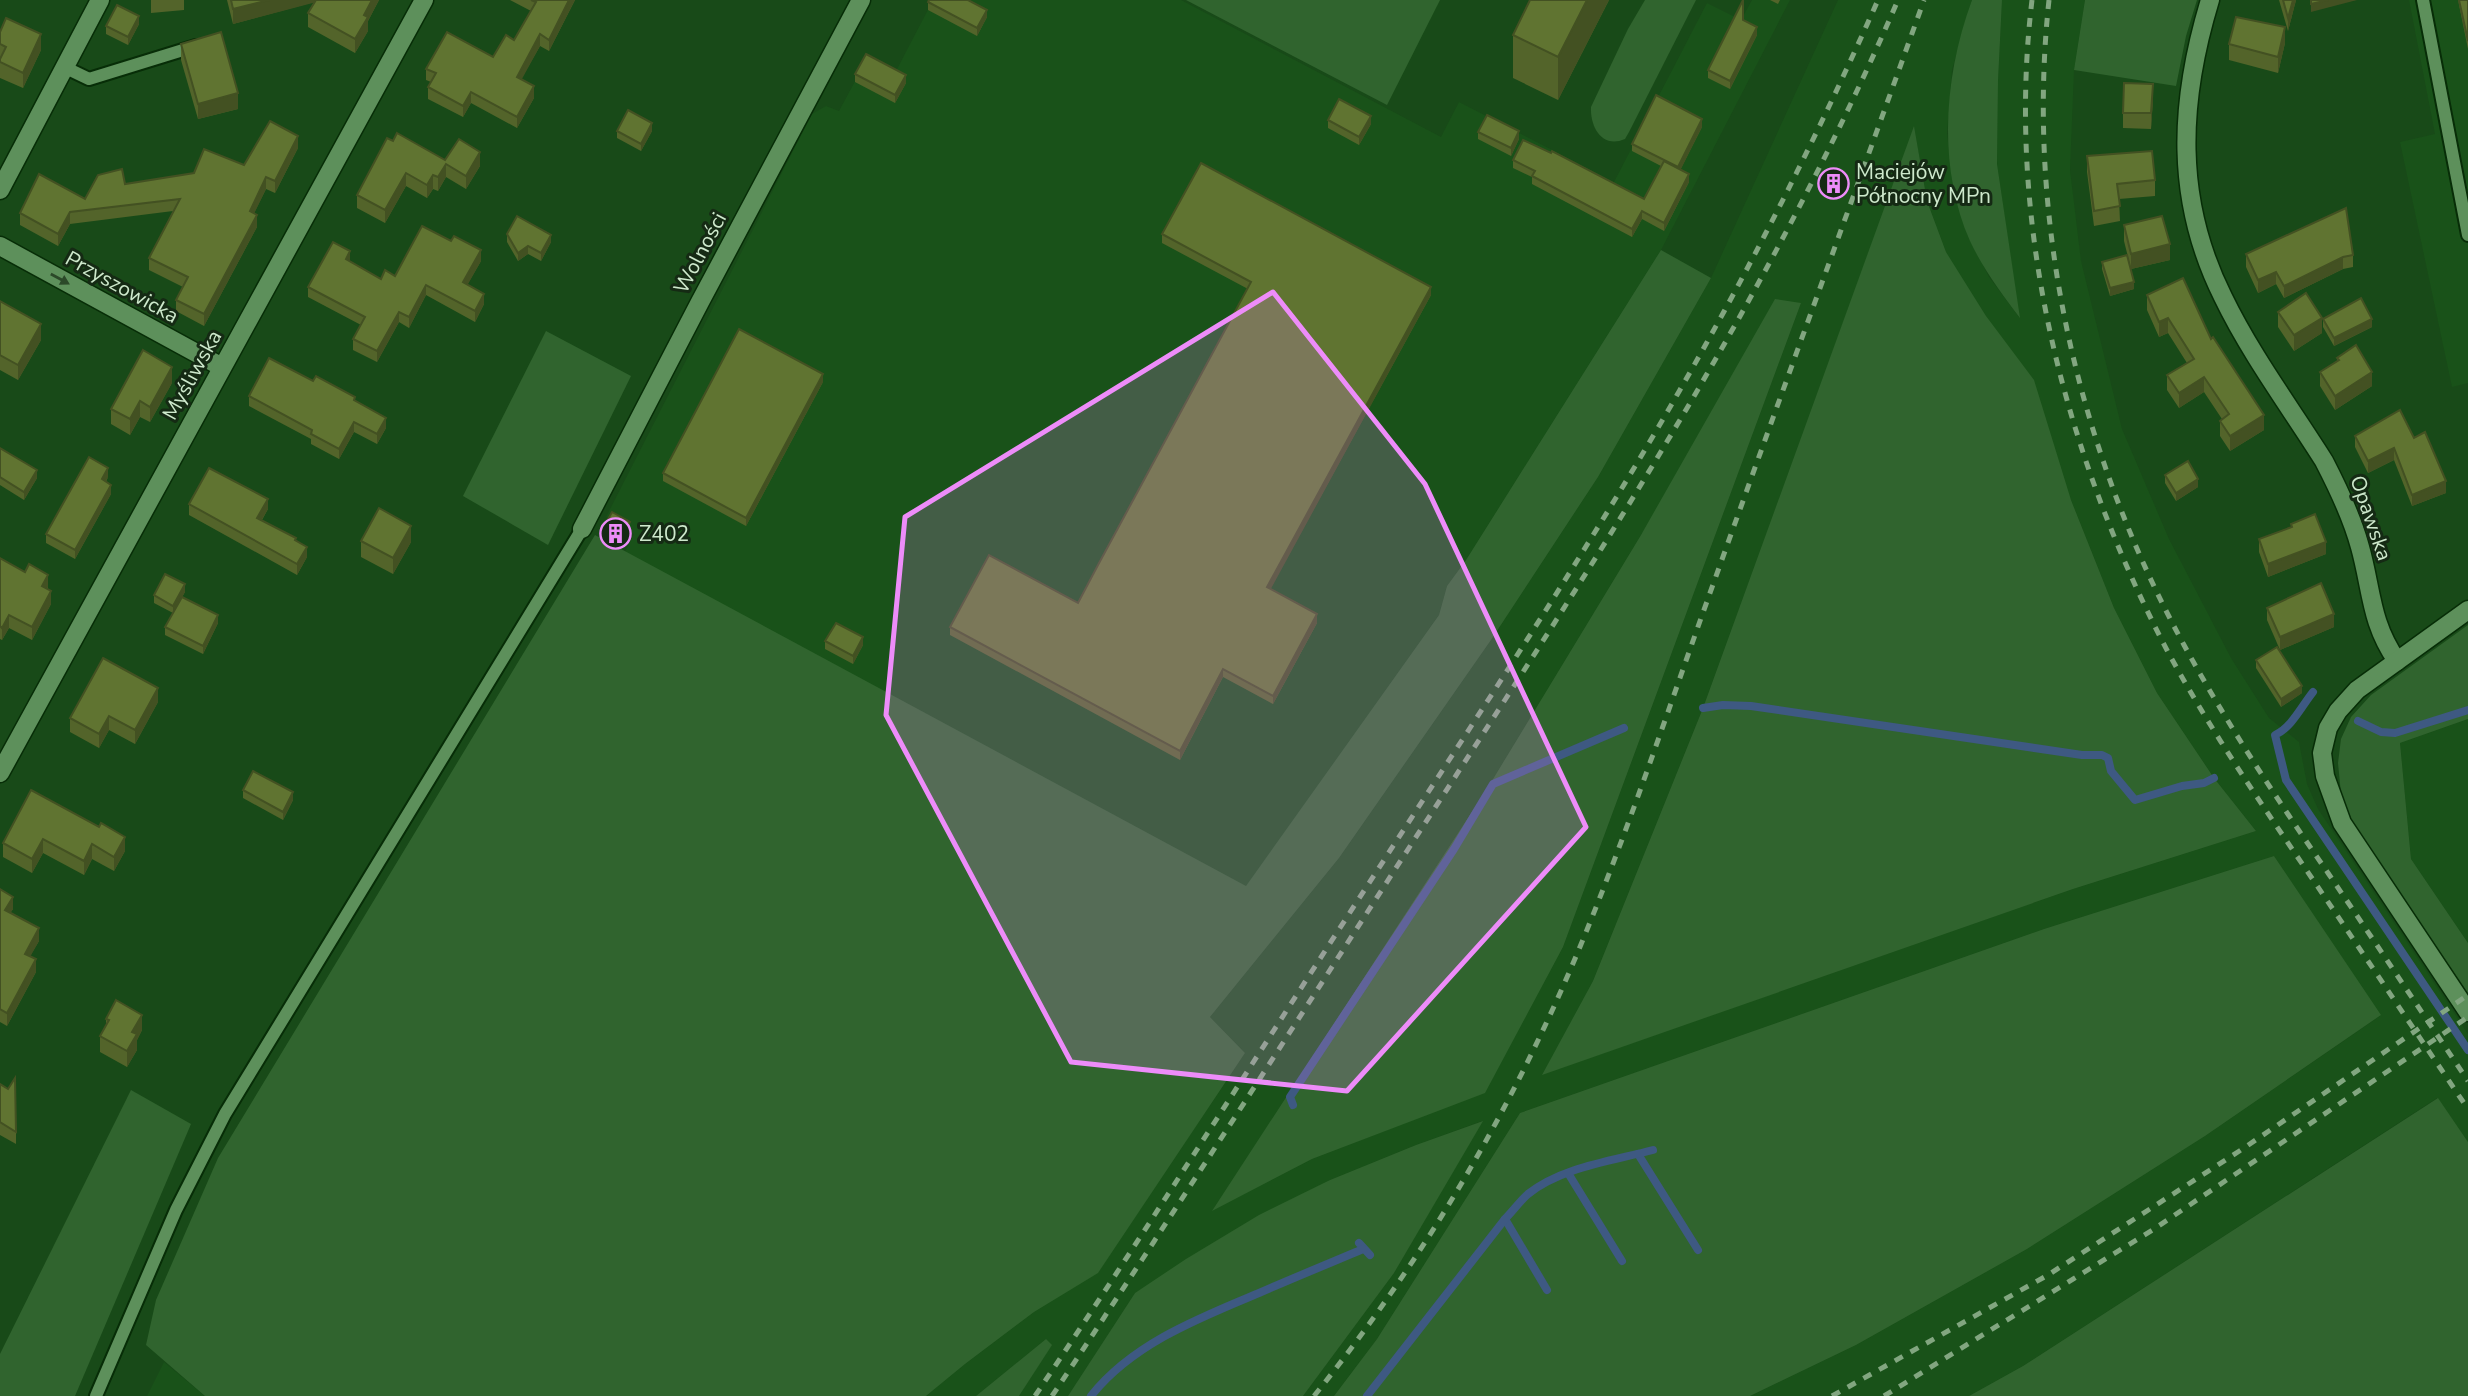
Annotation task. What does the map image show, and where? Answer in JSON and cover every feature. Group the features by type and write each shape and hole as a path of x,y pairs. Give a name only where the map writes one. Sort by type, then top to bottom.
{"street":[{"path":"0,190 100,0"},
{"name":"Myśliwska","path":"0,773 425,0"},
{"name":"Wolności","path":"582,529 861,0"},
{"name":"Opawska","path":"2210,0 2193,61 2185,134 2192,202 2202,245 2234,319 2336,483 2360,545 2375,618 2397,661"},
{"name":"Przyszowicka","path":"0,246 222,367"},
{"path":"2468,610 2357,690 2338,711 2328,728 2322,753 2325,776 2342,823 2468,1012"}],"lane":[{"path":"2423,0 2468,235"},
{"path":"64,67 89,79 206,43"},
{"path":"96,1396 176,1210 225,1114 582,529"}],"highlighted area":[{"path":"1273,292 1425,484 1586,827 1347,1091 1071,1062 886,715 905,517"}],"shaded area":[{"path":"933,0 1181,0 1441,137 1459,102 1614,182 1707,3 1741,20 1752,0 1790,0 1661,250 1447,586 1439,615 1246,887 625,552 634,534 606,517 812,114 826,106 839,111 867,59 895,73"},
{"path":"1186,0 1440,0 1387,105"},
{"path":"1645,0 1696,0 1625,139 1610,141 1604,139 1595,129 1591,107 1628,29"},
{"path":"1838,0 1972,0 1952,70 1947,133 1954,195 1971,242 1989,277 2019,317 1997,164 2002,0 2085,0 2074,70 2070,170 2081,261 2122,429 2169,539 2231,658 2269,718 2299,742 2307,784 2318,809 2468,1034 2468,1142 2437,1098 2023,1366 1969,1396 1750,1396 1856,1345 2027,1249 2205,1136 2380,1016 2274,856 2044,929 1520,1113 1377,1339 1334,1396 1303,1396 1394,1273 1482,1121 1330,1180 1135,1293 1068,1396 1019,1396 1051,1345 1046,1339 976,1396 926,1396 1034,1312 1098,1272 1245,1053 1210,1017 1339,858 1491,640 1598,477 1711,278","holes":["1914,128 1927,201 1946,252 1986,316 2071,500 2114,608 2157,693 2214,778 2256,831 2073,889 1543,1074 1593,981 1703,708","1801,303 1563,947 1485,1092 1312,1159 1213,1210 1490,784 1641,535"]},
{"path":"1972,0 2002,0 1997,164 2020,318 1993,281 1970,241 1952,182 1948,121 1950,90 1955,59"},
{"path":"2085,0 2197,0 2186,36 2176,86 2074,70"},
{"path":"2409,0 2468,0 2468,383 2452,387 2400,142 2435,134"},
{"path":"1914,126 1927,201 1946,252 1986,316 2034,380 2071,500 2114,608 2157,693 2214,778 2256,831 2073,889 1542,1075 1593,981 1703,708"},
{"path":"1661,250 1711,278 1598,477 1491,640 1339,858 1210,1017 1245,1053 1098,1273 1034,1312 926,1396 205,1396 146,1345 156,1300 218,1158 595,535 1246,886 1439,615 1447,586"},
{"path":"1775,299 1801,303 1563,947 1485,1093 1312,1159 1212,1211 1490,784 1641,535"},
{"path":"546,331 631,376 548,545 463,496"},
{"path":"2468,625 2468,719 2400,743 2411,859 2468,943 2468,994 2355,828 2341,794 2338,763 2341,739 2351,717 2371,695"},
{"path":"2468,719 2468,943 2411,859 2400,743"},
{"path":"2274,856 2381,1015 2205,1136 2027,1249 1856,1345 1750,1396 1334,1396 1377,1339 1520,1113 2044,929"},
{"path":"131,1090 191,1124 75,1396 0,1396 0,1354"},
{"path":"2438,1098 2468,1142 2468,1396 1969,1396 2023,1366"},
{"path":"1483,1121 1394,1273 1303,1396 1068,1396 1135,1293 1186,1259 1259,1215 1330,1180"},
{"path":"1046,1339 1052,1345 1019,1396 976,1396"},
{"path":"164,1362 205,1396 147,1396"}],"building":[{"path":"231,0 269,0 233,9"},
{"path":"316,0 372,0 364,15 368,17 355,39 308,13"},
{"path":"531,0 569,0 549,40 540,34 517,77 534,86 517,117 471,92 463,106 428,87 436,73 426,69 447,32 493,57 506,35 514,40 536,2"},
{"path":"968,0 987,10 977,28 928,2"},
{"path":"1530,0 1587,0 1558,57 1513,35"},
{"path":"1743,0 1743,20 1757,27 1730,81 1708,70"},
{"path":"2283,0 2293,0 2288,18"},
{"path":"2311,0 2328,0 2311,4"},
{"path":"2459,0 2468,0 2468,41"},
{"path":"117,5 139,16 128,37 106,26"},
{"path":"2236,17 2285,27 2278,57 2229,44"},
{"path":"6,18 41,34 23,73 0,62 6,47 0,44 0,32"},
{"path":"221,32 238,93 198,104 181,44"},
{"path":"866,54 906,75 895,95 855,74"},
{"path":"2124,83 2153,84 2151,113 2123,113"},
{"path":"1656,95 1702,119 1678,167 1632,144"},
{"path":"1339,99 1371,116 1359,137 1328,120"},
{"path":"628,110 652,123 641,144 617,131"},
{"path":"1487,115 1519,131 1511,148 1478,132"},
{"path":"270,121 298,136 275,181 266,177 250,211 257,215 204,314 176,300 188,277 149,258 180,199 70,212 58,234 20,213 39,174 85,199 98,175 122,169 125,184 194,173 204,149 244,165"},
{"path":"397,133 445,160 459,139 480,152 466,176 446,164 438,177 433,175 427,185 406,173 385,210 357,195 387,138 393,141"},
{"path":"1523,140 1551,153 1552,151 1644,199 1664,161 1689,174 1664,223 1642,211 1632,229 1532,176 1535,171 1513,160"},
{"path":"2152,151 2155,180 2117,184 2120,206 2094,211 2087,156"},
{"path":"1201,163 1431,287 1267,587 1317,614 1273,696 1223,669 1180,751 950,627 989,555 1078,603 1251,282 1162,234"},
{"path":"2346,208 2353,255 2343,257 2284,286 2276,272 2258,280 2246,254"},
{"path":"517,216 551,235 541,253 528,246 518,253 507,234"},
{"path":"2162,216 2170,244 2131,254 2124,225"},
{"path":"422,226 451,241 454,236 481,250 463,282 484,294 475,311 426,285 409,317 399,312 377,351 353,339 365,317 308,287 333,242 350,251 346,259 381,279 385,270 395,276"},
{"path":"2127,255 2134,282 2110,288 2102,262"},
{"path":"2183,278 2211,339 2213,337 2264,415 2230,436 2220,421 2229,414 2204,377 2179,393 2167,375 2194,359 2168,318 2159,322 2147,295"},
{"path":"2306,293 2322,318 2294,335 2278,312"},
{"path":"2361,298 2372,319 2334,338 2323,319"},
{"path":"0,301 41,324 18,365 0,355"},
{"path":"739,329 823,374 746,518 663,473"},
{"path":"2356,345 2372,372 2335,396 2320,372"},
{"path":"143,350 172,367 150,407 140,401 130,419 111,409"},
{"path":"269,358 313,381 316,376 386,418 377,434 354,422 339,449 311,434 312,430 249,396"},
{"path":"2400,410 2414,438 2425,432 2446,481 2412,495 2394,448 2368,461 2355,436"},
{"path":"0,448 37,470 24,492 0,477"},
{"path":"89,457 108,468 102,479 111,485 75,550 46,534"},
{"path":"2188,461 2198,479 2176,493 2165,475"},
{"path":"209,468 268,499 257,518 296,538 295,540 307,547 297,564 189,504"},
{"path":"379,508 411,526 393,558 361,541"},
{"path":"612,512 630,522 620,540 602,530"},
{"path":"2315,514 2326,542 2268,564 2259,539 2292,527 2291,524"},
{"path":"0,558 25,572 29,564 48,575 42,586 51,591 32,627 9,615 2,628 0,626"},
{"path":"165,574 185,584 173,606 154,595"},
{"path":"2321,583 2334,614 2280,637 2267,608"},
{"path":"182,597 218,615 203,646 165,627"},
{"path":"836,623 863,637 853,656 825,641"},
{"path":"2277,647 2302,686 2281,699 2256,660"},
{"path":"103,658 158,688 135,730 109,716 99,734 70,718"},
{"path":"253,771 293,792 283,812 243,790"},
{"path":"31,790 99,827 101,823 125,837 114,857 92,844 84,861 43,839 32,859 3,843"},
{"path":"0,889 13,897 5,910 39,928 25,954 36,959 7,1013 0,1009"},
{"path":"116,1000 142,1015 132,1032 137,1034 127,1051 100,1036"},
{"path":"15,1078 16,1132 0,1122 0,1084 8,1089"}],"waterway":[{"path":"2313,692 2291,722 2275,735 2286,780 2468,1050"},
{"path":"1703,708 1723,705 1751,706 2082,755 2102,755 2108,758 2111,771 2135,800 2182,786 2204,783 2214,778"},
{"path":"2358,721 2381,732 2395,733 2468,710"},
{"path":"1293,1105 1290,1097 1454,849 1493,784 1624,728"},
{"path":"1367,1396 1505,1219 1528,1194 1572,1171 1653,1150"},
{"path":"1638,1154 1698,1250"},
{"path":"1568,1173 1622,1261"},
{"path":"1505,1219 1547,1290"},
{"path":"1359,1243 1370,1255"},
{"path":"1091,1396 1126,1361 1168,1334 1213,1312 1363,1249"}],"railway":[{"path":"1035,1396 1497,687 1642,454 1704,347 1808,151 1878,0"},
{"path":"1052,1396 1505,701 1628,507 1744,309 1799,208 1898,0"},
{"path":"1314,1396 1391,1293 1461,1184 1523,1071 1577,954 1631,815 1924,0"},
{"path":"2032,0 2026,84 2027,169 2036,253 2051,336 2072,418 2099,498 2131,576 2168,652 2199,707 2250,787 2468,1109"},
{"path":"2049,0 2044,83 2045,167 2053,250 2068,333 2088,414 2115,494 2147,571 2217,704 2271,789 2468,1081"},
{"path":"1832,1396 2048,1275 2244,1148 2468,995"},
{"path":"1884,1396 2154,1229 2468,1017"}],"place":[{"name":"Maciejów Północny MPn","path":"1833,184"},
{"name":"Z402","path":"616,534"}]}
